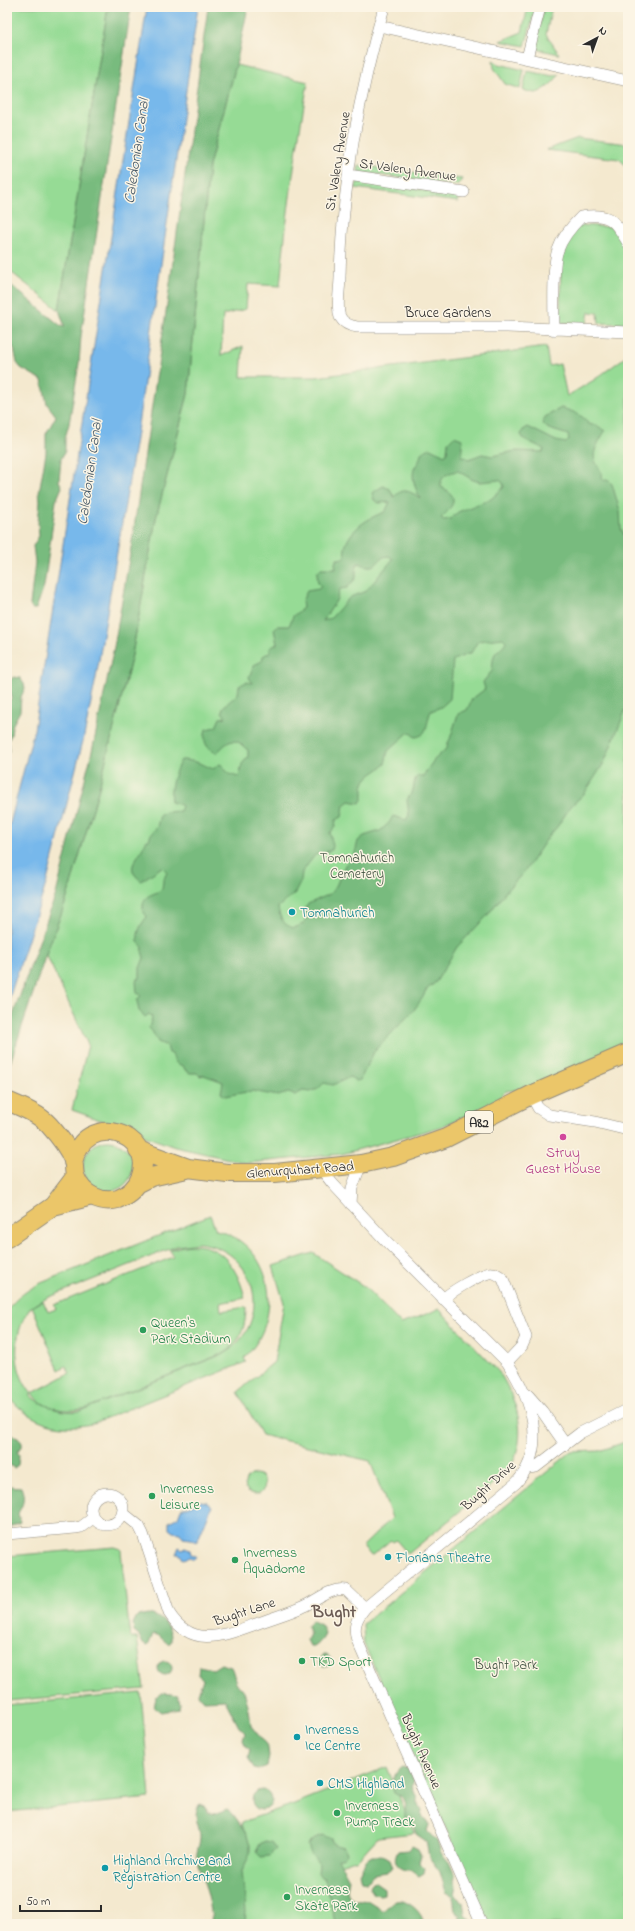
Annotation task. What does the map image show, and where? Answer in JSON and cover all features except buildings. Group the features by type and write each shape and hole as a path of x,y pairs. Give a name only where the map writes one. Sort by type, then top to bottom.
{"main road":[{"name":"Glenurquhart Road","path":"138,1150 188,1168 227,1173 276,1173 322,1170 361,1164 393,1157 446,1138 531,1095 628,1053"},
{"path":"7,1101 29,1111 48,1124 78,1134 90,1136"},
{"path":"48,1124 62,1142 74,1170 82,1188 92,1196 109,1200 125,1196 137,1184 142,1167 138,1150 134,1143 121,1134 105,1131 90,1136 79,1147 74,1170 53,1206"},
{"name":"Glenurquhart Road","path":"137,1184 151,1177 188,1168"},
{"path":"7,1238 53,1206 70,1203 92,1196"}],"street":[{"name":"St. Valery Avenue","path":"344,321 339,309 341,236 348,175 384,7"},
{"path":"527,58 540,7"},
{"path":"379,26 628,81"},
{"name":"St Valery Avenue","path":"348,175 464,192"},
{"path":"554,330 556,257 560,244 573,225 581,217 607,217 614,220 619,226 628,243"},
{"name":"Bruce Gardens","path":"344,321 349,326 357,327 506,327 628,332"},
{"path":"531,1095 538,1108 549,1115 596,1122 628,1130"},
{"path":"352,1204 352,1188 361,1164"},
{"name":"Bught Drive","path":"322,1170 352,1204 443,1299 507,1362 527,1398 533,1427 534,1441 528,1468 516,1483 380,1596"},
{"path":"443,1299 452,1292 488,1273 499,1275 503,1279 526,1337 522,1346 507,1362"},
{"path":"523,1389 542,1411 565,1444"},
{"path":"528,1468 536,1467 580,1433 628,1409"},
{"path":"106,1494 115,1496 122,1503 122,1513 118,1522 108,1525 98,1523 91,1510 93,1501 101,1495 106,1494"},
{"name":"Bught Lane","path":"122,1513 139,1526 143,1534 169,1613 176,1624 191,1633 204,1637 233,1632 302,1607 335,1590 346,1590 365,1608"},
{"path":"7,1534 81,1527 94,1518"},
{"name":"Bught Avenue","path":"380,1596 365,1608 356,1622 354,1630 357,1640 482,1924"}],"green space":[{"path":"7,7 108,7 59,310 7,269"},
{"path":"108,7 131,7 81,336 79,363 69,424 65,438 65,451 61,459 59,481 62,487 56,501 44,586 36,609 32,609 30,605 35,562 33,546 39,536 39,492 46,453 46,434 56,416 47,404 42,380 21,368 17,363 14,348 7,343 7,282 61,326 65,327 59,310"},
{"path":"208,7 248,7 236,65 209,166 188,394 156,518 132,655 99,788 66,901 46,954 7,1072 7,1032 56,894 93,747 114,647 131,548 168,298"},
{"path":"528,7 536,7 525,46 500,41 522,32"},
{"path":"544,7 552,7 546,34 559,54 536,49 535,47"},
{"path":"493,60 499,64 524,70 520,89 505,84 494,68"},
{"name":"Tomnahurich Cemetery","path":"236,65 308,82 299,132 285,234 280,286 248,284 246,309 223,315 221,356 243,346 241,377 316,377 546,347 549,366 560,364 567,396 594,380 628,355 628,1042 520,1094 516,1090 506,1091 500,1097 501,1101 440,1127 342,1154 247,1163 175,1147 72,1110 88,1045 46,954 66,901 99,788 132,655 156,518 188,394 209,166"},
{"path":"527,71 553,76 559,74 555,80 543,90 534,93 523,90"},
{"path":"578,138 628,144 628,167 619,159 546,150"},
{"path":"359,165 462,179 459,184 452,185 358,172"},
{"path":"358,181 454,194 458,198 458,202 355,188"},
{"path":"579,225 611,227 624,244 628,256 627,319 625,324 599,323 598,313 589,312 587,323 561,323 560,321 561,257 568,240"},
{"path":"561,408 576,413 584,418 588,424 598,426 605,431 595,450 594,459 601,471 603,480 608,480 612,484 620,511 621,529 628,542 628,704 604,763 584,794 571,806 525,871 507,890 487,916 457,947 436,982 426,990 414,1010 375,1050 360,1080 356,1081 350,1077 333,1085 324,1083 318,1089 310,1092 303,1091 295,1095 288,1093 278,1096 252,1091 225,1096 221,1093 223,1082 204,1075 200,1076 197,1073 190,1073 185,1070 184,1067 175,1062 172,1054 169,1053 167,1046 158,1042 149,1028 152,1017 149,1014 145,1017 139,1011 137,1001 141,995 137,993 136,980 140,978 140,968 144,958 142,951 143,947 138,942 138,935 141,926 147,917 143,910 143,904 146,897 162,889 163,881 167,872 162,867 141,881 134,873 133,866 146,841 149,840 151,834 157,827 160,815 166,812 180,811 182,806 171,802 171,791 174,775 178,765 181,760 201,764 213,769 220,764 229,773 239,777 242,764 248,757 248,750 238,742 231,741 216,753 209,749 206,744 206,729 216,727 220,718 226,717 222,712 223,707 238,694 239,686 246,682 252,683 249,677 254,665 262,661 263,656 270,652 270,648 277,644 274,629 277,626 289,626 293,616 303,608 302,601 307,591 319,589 321,586 318,583 317,573 321,568 336,568 335,563 337,559 345,558 347,542 356,529 370,518 385,512 390,502 379,503 374,500 372,493 383,486 390,489 394,497 400,492 407,491 420,498 415,487 413,475 421,453 430,448 445,455 447,452 448,442 454,436 462,439 462,456 469,459 482,454 492,456 515,451 543,452 544,449 524,439 521,435 523,430 528,427 556,441 566,443 569,440 568,435 549,429 542,424 545,417","holes":["458,471 473,480 480,482 499,480 503,483 504,487 491,499 458,512 450,519 444,520 441,518 452,505 453,498 447,490 441,487 441,483 445,476","389,556 393,559 366,591 350,597 331,618 323,621 336,601 340,589 347,588 356,578 358,563 366,566 372,566 383,557","503,638 506,641 494,656 492,671 483,682 485,689 472,699 467,710 458,714 447,745 448,747 434,760 423,776 418,776 415,779 413,790 407,800 409,815 406,820 393,816 389,823 380,831 364,836 358,841 355,853 345,865 336,886 330,894 308,904 305,909 306,918 303,924 294,928 290,927 281,918 278,907 295,893 301,881 302,872 315,855 332,850 333,846 330,833 335,827 336,820 342,817 344,805 349,801 360,803 363,797 363,787 370,775 385,764 388,751 409,732 415,737 423,734 431,711 441,707 450,699 453,660 471,653 478,641"]},
{"path":"14,677 20,678 25,688 21,697 20,711 12,726 11,735 8,741 9,751 7,754 7,704 12,697 7,681"},
{"path":"103,1141 113,1141 126,1148 133,1161 133,1171 126,1184 113,1191 103,1191 94,1187 87,1180 83,1171 83,1161 87,1152 94,1145"},
{"name":"Queen's Park Stadium","path":"210,1215 216,1230 236,1238 251,1251 262,1267 268,1285 269,1304 265,1324 257,1342 244,1358 246,1362 91,1424 78,1426 55,1425 34,1418 15,1404 7,1394 7,1310 22,1295 41,1283","holes":["199,1243 220,1249 236,1260 247,1275 253,1292 253,1311 248,1328 236,1344 231,1348 240,1336 243,1329 246,1307 221,1311 220,1303 245,1298 241,1284 228,1261 220,1253 198,1245 185,1246 170,1250 173,1257 54,1305 56,1309 48,1312 43,1301 33,1306 47,1298 177,1246","32,1306 59,1370 66,1366 70,1373 32,1393 21,1376 17,1358 17,1340 22,1322","222,1354 80,1411 59,1410 54,1408 64,1410 87,1408","32,1393 42,1403 54,1408 42,1404 29,1395"]},
{"path":"313,1253 365,1287 401,1324 439,1309 499,1372 512,1397 519,1424 520,1437 512,1463 504,1475 408,1554 396,1540 393,1542 391,1540 371,1556 363,1546 392,1518 370,1461 262,1435 238,1392 274,1362 284,1303 273,1266"},
{"path":"12,1435 18,1437 22,1443 22,1447 17,1451 19,1455 18,1465 14,1468 7,1463 9,1448 7,1439"},
{"name":"Bught Park","path":"628,1441 628,1924 488,1924 364,1644 363,1624 571,1452 599,1451"},
{"path":"255,1474 262,1477 265,1484 262,1491 255,1494 248,1491 245,1484 248,1477"},
{"path":"9,1486 21,1487 23,1494 22,1507 18,1513 20,1522 10,1527 7,1526 7,1488"},
{"path":"115,1547 121,1549 130,1638 137,1638 144,1689 7,1701 7,1556"},
{"path":"148,1614 157,1617 165,1623 170,1632 171,1642 168,1644 158,1635 153,1634 148,1646 143,1644 139,1636 134,1632 133,1624 137,1616"},
{"path":"311,1620 321,1625 325,1633 322,1640 314,1646 310,1646 307,1640 310,1634 307,1626"},
{"path":"325,1655 329,1657 331,1661 329,1665 325,1667 321,1665 319,1661 321,1657"},
{"path":"165,1661 170,1663 172,1668 170,1673 165,1675 160,1673 158,1668 160,1663"},
{"path":"221,1664 231,1667 236,1682 244,1692 249,1709 251,1726 268,1747 269,1757 267,1766 259,1769 254,1768 248,1758 250,1749 246,1747 243,1740 245,1733 239,1727 225,1700 204,1701 198,1694 203,1679 198,1675 199,1666 213,1669"},
{"path":"141,1693 150,1798 7,1812 7,1705"},
{"path":"162,1693 178,1695 180,1703 179,1709 161,1712 154,1707 156,1698"},
{"name":"Inverness Pump Track","path":"387,1767 414,1833 378,1837 358,1859 325,1870 342,1924 242,1924 238,1866 242,1822 294,1804"},
{"path":"402,1767 409,1769 414,1780 412,1786 417,1803 422,1810 421,1816 428,1821 429,1825 427,1831 437,1841 441,1853 449,1862 455,1876 454,1880 456,1886 454,1895 463,1902 465,1914 471,1920 470,1924 460,1924 458,1922 461,1915 455,1911 453,1898 446,1892 440,1872 429,1857 426,1841 416,1834 412,1822 405,1818 406,1805 404,1800 402,1797 394,1793 394,1778 399,1769"},
{"path":"262,1790 269,1793 272,1800 269,1807 262,1810 255,1807 252,1800 255,1793"},
{"path":"199,1804 204,1806 208,1812 214,1814 227,1809 233,1814 247,1835 250,1845 250,1854 242,1871 246,1911 245,1924 211,1924 211,1910 209,1901 197,1861 200,1834 196,1819 196,1812"},
{"path":"323,1835 331,1839 334,1845 344,1847 347,1853 344,1857 338,1859 349,1879 347,1891 349,1896 354,1899 367,1901 383,1911 390,1904 396,1901 405,1902 413,1906 419,1913 422,1917 422,1924 339,1924 336,1922 326,1883 324,1878 322,1878 318,1873 319,1864 311,1854 308,1845 317,1837"},
{"path":"265,1841 271,1842 276,1849 269,1856 261,1857 256,1852 260,1844"},
{"path":"412,1846 418,1849 421,1855 419,1862 425,1868 424,1873 419,1876 411,1870 403,1869 397,1865 395,1858 398,1851 409,1850"},
{"path":"372,1856 385,1856 390,1859 393,1867 386,1872 373,1874 367,1882 361,1881 359,1873 367,1859"},
{"path":"374,1881 384,1888 384,1894 374,1894 370,1888"}],"water":[{"name":"Caledonian Canal","path":"147,7 198,7 136,439 96,678 83,741 47,881 7,1005 7,835 34,730"},
{"path":"201,1501 207,1502 212,1506 197,1542 191,1539 183,1538 180,1533 173,1532 169,1529 169,1522 178,1517 181,1509"},
{"path":"179,1547 190,1550 191,1554 196,1556 194,1559 190,1557 183,1559 180,1554 176,1554"}],"place":[{"name":"Tomnahurich","path":"292,912"},
{"name":"Struy Guest House","path":"563,1137"},
{"name":"Queen's Park Stadium","path":"143,1330"},
{"name":"Inverness Leisure","path":"152,1496"},
{"name":"Florians Theatre","path":"388,1557"},
{"name":"Inverness Aquadome","path":"235,1560"},
{"name":"TKD Sport","path":"302,1661"},
{"name":"Inverness Ice Centre","path":"297,1737"},
{"name":"CMS Highland","path":"320,1783"},
{"name":"Inverness Pump Track","path":"337,1813"},
{"name":"Highland Archive and Registration Centre","path":"105,1868"},
{"name":"Inverness Skate Park","path":"287,1897"}],"district":[{"name":"Bught","path":"334,1611"}]}
